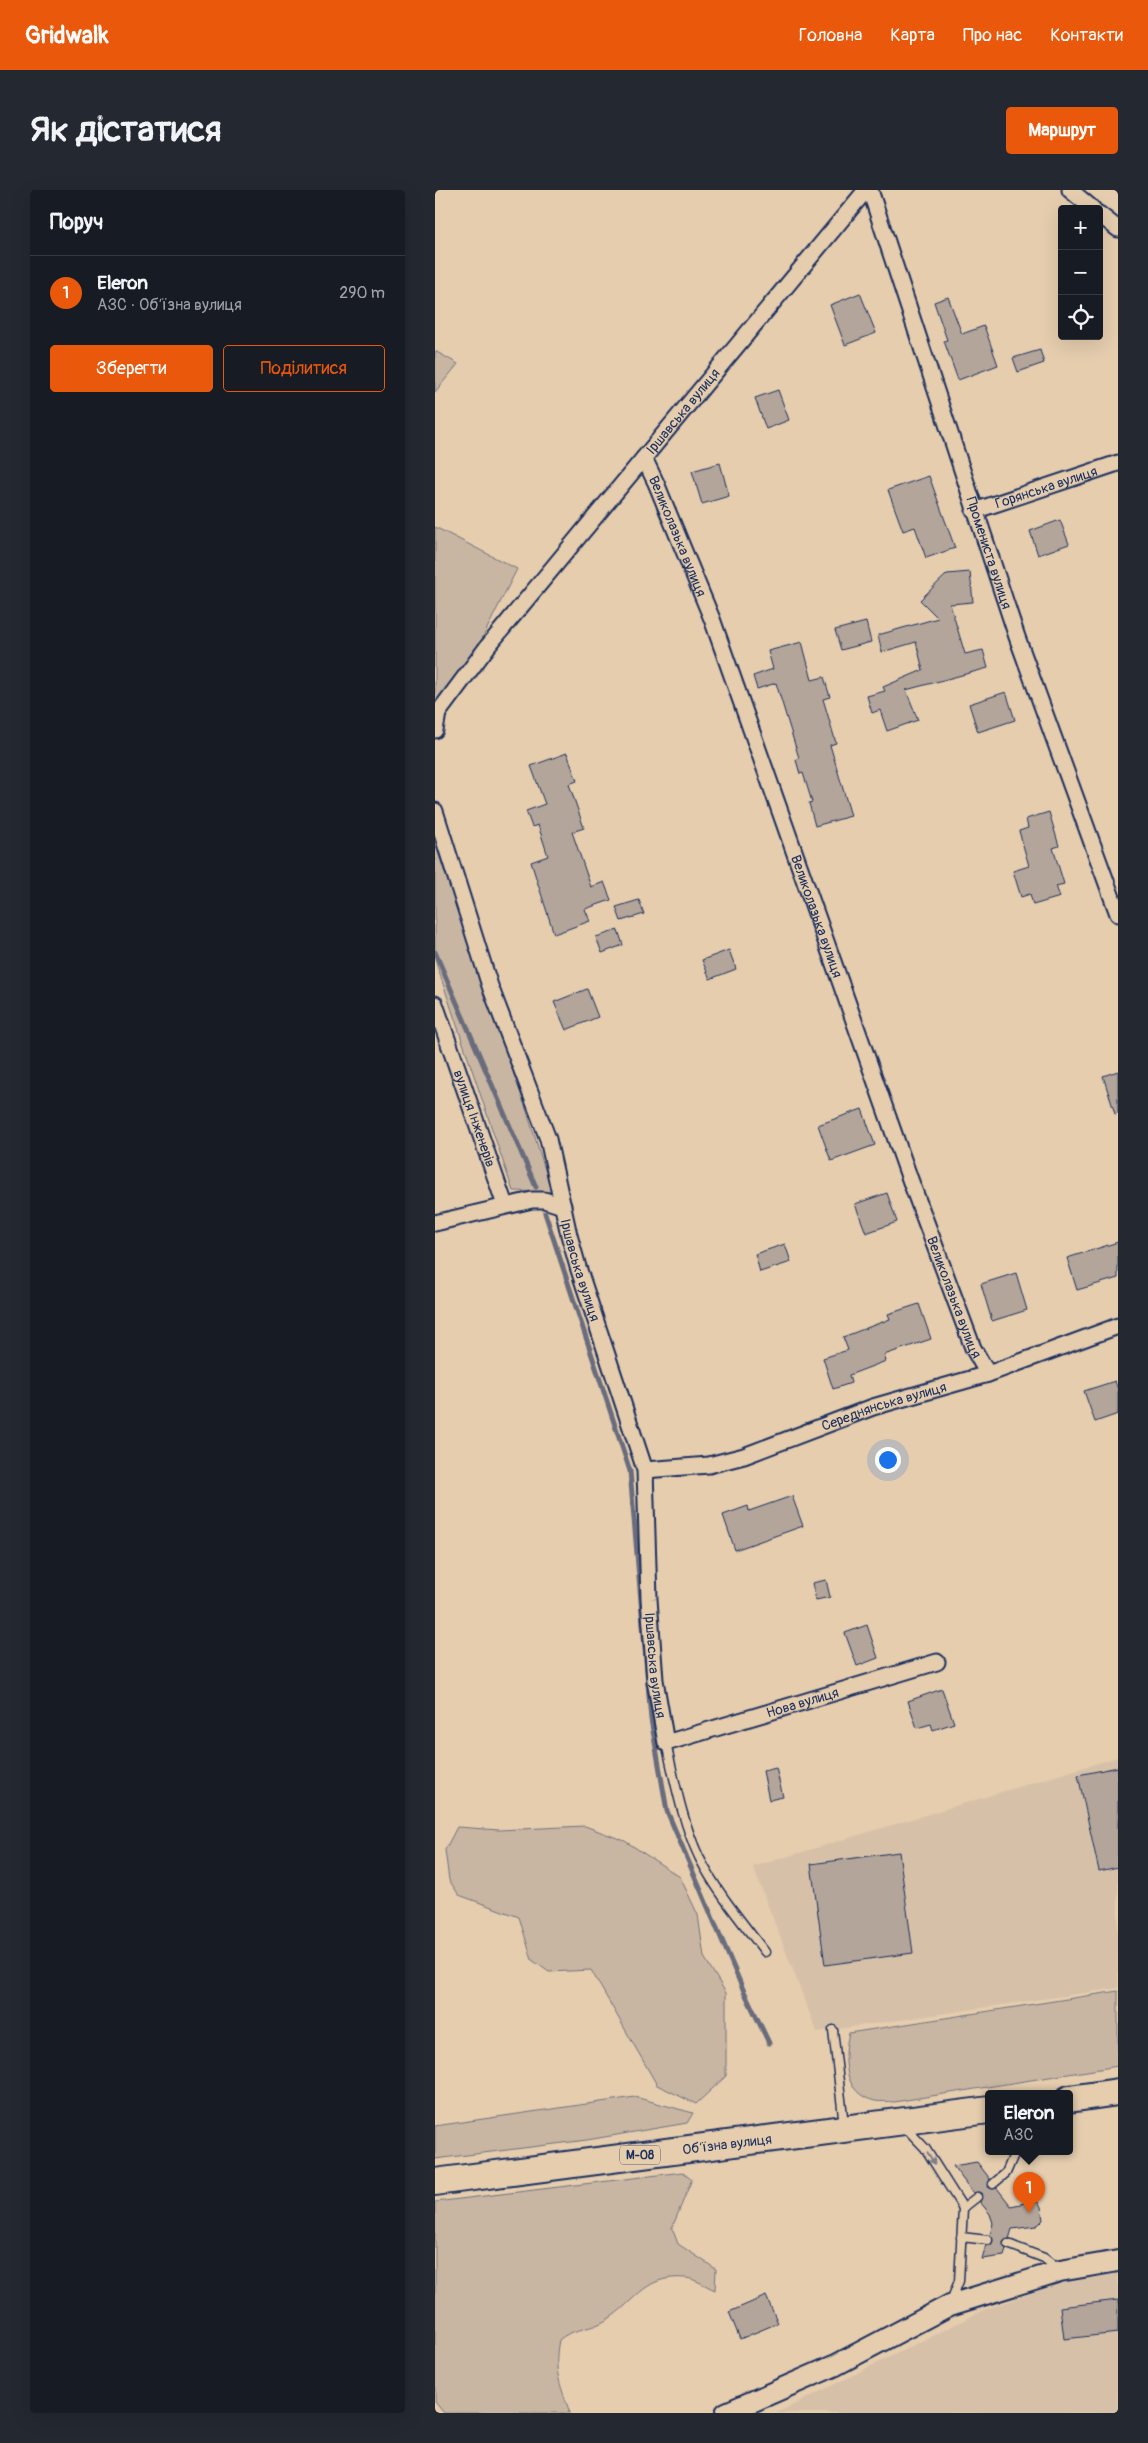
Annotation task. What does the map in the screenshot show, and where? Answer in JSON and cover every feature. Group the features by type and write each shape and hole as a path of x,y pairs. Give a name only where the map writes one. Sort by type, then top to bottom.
{"highway":[{"path":"1073,2098 1118,2092"},
{"name":"Обʼїзна вулиця","path":"435,2182 985,2110"}],"street":[{"name":"Іршавська вулиця","path":"435,730 438,714 488,646 866,190"},
{"name":"Промениста вулиця","path":"870,190 975,511 1040,702 1118,914"},
{"path":"1070,190 1088,205"},
{"path":"1103,217 1118,229"},
{"name":"Великолазька вулиця","path":"644,458 712,619 911,1182 973,1348 988,1374"},
{"name":"Горянська вулиця","path":"975,511 1118,463"},
{"name":"Іршавська вулиця","path":"435,811 490,986 548,1139 578,1267 645,1470 649,1599 655,1680 666,1742"},
{"name":"вулиця Інженерів","path":"435,1004 505,1205"},
{"path":"435,1223 505,1205 544,1200 563,1206"},
{"name":"Середнянська вулиця","path":"645,1470 709,1465 744,1456 873,1406 988,1374 1118,1326"},
{"name":"Нова вулиця","path":"666,1742 937,1662"},
{"path":"726,2413 845,2360 950,2305 1060,2270 1118,2261"}],"lane":[{"path":"666,1742 687,1824 700,1858 729,1905 765,1952"},
{"path":"833,2030 845,2129"},
{"path":"899,2121 925,2148 963,2208 959,2281 950,2305"},
{"path":"993,2184 1006,2173 1014,2155"},
{"path":"963,2208 977,2197"},
{"path":"961,2237 988,2240"},
{"path":"1008,2244 1044,2258 1060,2270"}],"shaded area":[{"path":"435,351 458,364 435,392"},
{"path":"435,527 517,569 435,732"},
{"path":"435,844 527,1112 552,1192 513,1191 435,960"},
{"path":"1118,1757 1118,1988 817,2032 753,1867"},
{"path":"585,1826 625,1841 680,1877 698,1915 704,1957 726,1993 726,2076 696,2104 657,2085 591,1970 549,1972 532,1960 519,1917 459,1895 449,1880 445,1850 457,1827 499,1830"},
{"path":"1118,1991 1118,2066 894,2102 875,2101 864,2097 851,2083 848,2074 846,2053 849,2033"},
{"path":"635,2097 693,2113 687,2123 587,2140 435,2159 435,2126"},
{"path":"683,2172 692,2179 672,2228 678,2244 716,2269 715,2290 686,2278 671,2278 659,2281 648,2286 613,2316 601,2323 564,2336 559,2340 557,2369 570,2413 444,2413 435,2402 435,2202"},
{"path":"1118,2271 1118,2413 777,2413 984,2310 1042,2289 1100,2273"}],"building":[{"path":"860,293 876,333 845,345 830,305"},
{"path":"948,297 962,334 984,326 998,365 958,380 944,341 947,340 934,302"},
{"path":"1040,350 1044,363 1018,372 1013,358"},
{"path":"778,390 789,420 766,429 755,398"},
{"path":"720,463 729,496 702,504 692,471"},
{"path":"929,476 955,548 926,558 915,527 903,531 888,490"},
{"path":"1060,520 1069,544 1038,555 1030,531"},
{"path":"970,572 973,602 950,604 965,654 983,650 988,668 906,690 918,720 887,731 880,710 872,713 867,696 885,691 883,687 923,670 916,642 882,652 878,635 938,618 920,600 947,574"},
{"path":"866,622 871,642 841,650 835,630"},
{"path":"802,642 812,680 824,677 830,697 823,699 836,743 830,745 851,816 815,826 809,803 812,802 803,773 800,774 796,760 799,758 776,683 757,689 753,676 773,669 768,651"},
{"path":"1006,692 1015,720 978,732 969,704"},
{"path":"567,753 577,781 569,784 584,828 572,832 591,887 604,882 611,900 585,909 590,921 554,934 531,862 548,856 538,825 532,827 526,811 545,804 531,766"},
{"path":"1049,812 1059,846 1053,848 1064,884 1056,886 1060,897 1033,905 1030,894 1021,897 1013,871 1029,866 1019,831 1028,828 1026,819"},
{"path":"639,900 644,914 621,921 616,907"},
{"path":"618,930 623,945 602,953 596,937"},
{"path":"729,950 736,969 710,979 702,960"},
{"path":"587,989 598,1017 566,1030 554,1002"},
{"path":"1118,1071 1118,1113 1115,1114 1103,1076"},
{"path":"862,1109 875,1145 831,1161 818,1125"},
{"path":"887,1193 897,1222 866,1233 855,1204"},
{"path":"1118,1242 1118,1278 1077,1290 1067,1258"},
{"path":"785,1244 791,1262 760,1272 755,1254"},
{"path":"1016,1273 1027,1310 992,1321 981,1284"},
{"path":"919,1304 931,1339 884,1355 886,1361 849,1375 851,1383 833,1389 823,1358 848,1350 843,1337 890,1319 888,1314"},
{"path":"1115,1381 1118,1390 1118,1414 1095,1422 1084,1391"},
{"path":"792,1496 803,1526 735,1550 723,1515 748,1506 749,1511"},
{"path":"826,1580 830,1597 816,1600 812,1583"},
{"path":"867,1625 878,1658 857,1666 845,1633"},
{"path":"942,1689 954,1723 933,1730 931,1724 917,1728 908,1701"},
{"path":"1118,1767 1118,1867 1099,1871 1078,1775"},
{"path":"776,1768 783,1797 769,1800 763,1771"},
{"path":"899,1852 913,1953 825,1965 811,1864"},
{"path":"977,2162 990,2179 988,2187 992,2189 997,2188 1011,2206 1034,2201 1039,2203 1041,2207 1043,2220 1039,2224 1012,2229 1009,2239 1003,2242 1006,2249 1004,2256 982,2259 986,2245 991,2245 993,2241 990,2235 993,2223 990,2214 980,2202 982,2194 979,2192 973,2193 953,2166"},
{"path":"766,2296 778,2323 740,2339 729,2312"},
{"path":"1118,2300 1118,2333 1064,2339 1060,2307"}],"waterway":[{"path":"435,952 536,1187"},
{"path":"545,1213 630,1471 651,1719 667,1811 742,1987 769,2043"}],"place":[{"name":"Eleron","path":"1029,2213"}]}
